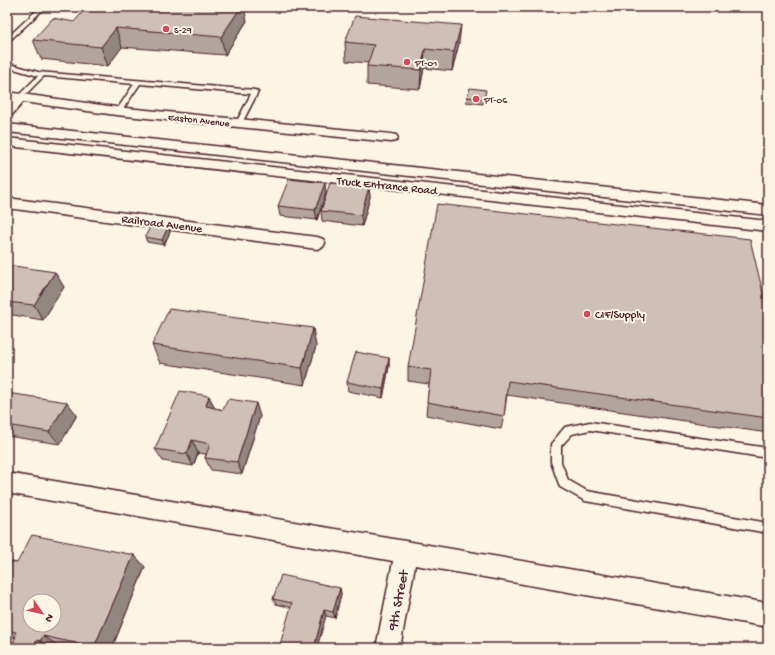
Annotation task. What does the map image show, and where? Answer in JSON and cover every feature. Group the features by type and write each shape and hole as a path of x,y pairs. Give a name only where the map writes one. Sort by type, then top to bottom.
{"street":[{"name":"Easton Avenue","path":"13,97 119,111 391,138"},
{"path":"7,112 13,97"},
{"path":"7,128 768,210"},
{"name":"Truck Entrance Road","path":"7,142 768,226"},
{"name":"Railroad Avenue","path":"7,203 317,243"},
{"path":"7,483 768,614"},
{"name":"9th Street","path":"388,648 406,552"}],"lane":[{"path":"7,41 43,7"},
{"path":"7,65 43,74 255,92 239,123"},
{"path":"13,97 43,74"},
{"path":"119,111 138,82"},
{"path":"768,453 590,426 569,430 556,444 556,462 564,483 585,496 768,528"}],"building":[{"path":"87,7 241,7 221,37 116,28 101,47 33,40 53,18 74,22"},
{"path":"355,16 461,25 454,52 425,49 421,70 367,66 374,45 345,42"},
{"path":"470,88 486,90 484,99 467,97"},
{"path":"289,179 325,183 315,210 278,206"},
{"path":"330,183 369,187 361,215 321,211"},
{"name":"CIF/Supply","path":"437,204 750,239 768,314 768,418 508,381 504,416 427,402 431,370 408,367"},
{"path":"151,225 168,227 162,240 145,237"},
{"path":"7,265 55,272 34,305 7,302"},
{"path":"169,309 313,328 302,368 152,345"},
{"path":"356,352 389,358 383,389 347,382"},
{"path":"180,391 209,396 206,406 223,410 228,399 256,403 237,462 205,458 210,444 192,440 187,454 155,449"},
{"path":"7,393 67,402 49,432 7,425"},
{"path":"32,535 134,555 94,647 43,636 40,641 37,640 34,646 30,645 29,648 14,648 17,643 13,643 16,632 7,630 7,561 17,563"},
{"path":"281,575 340,588 333,612 324,610 314,648 279,648 292,603 273,599"}],"place":[{"name":"S-29","path":"166,29"},
{"name":"PT-01","path":"407,62"},
{"name":"PT-06","path":"476,99"},
{"name":"CIF/Supply","path":"587,314"}]}
